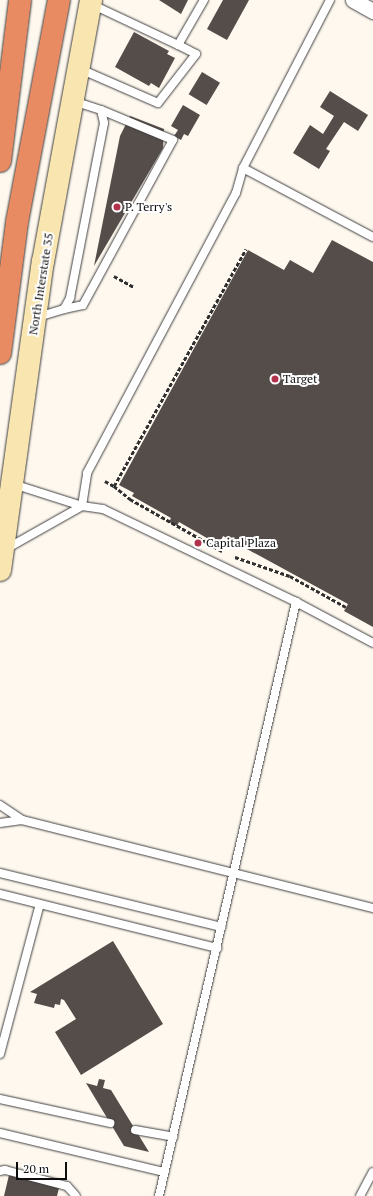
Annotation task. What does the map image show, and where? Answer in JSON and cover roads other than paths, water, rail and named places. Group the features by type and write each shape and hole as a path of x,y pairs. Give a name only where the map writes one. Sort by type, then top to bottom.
{"highway":[{"path":"0,161 20,0"},
{"path":"0,352 17,222 59,0"}],"main road":[{"name":"North Interstate 35","path":"1,560 43,262 80,69 91,2"}],"lane":[{"path":"178,45 204,0"},
{"path":"1,560 82,506 87,472 236,193 243,168 330,0"},
{"path":"80,69 158,103 196,54 91,2"},
{"path":"35,318 83,305 173,140 101,110 74,101"},
{"path":"64,309 70,298 104,123 101,110"},
{"path":"243,168 373,237"},
{"path":"13,483 82,506 103,508 296,602 373,643"},
{"path":"159,1196 296,602"},
{"path":"0,805 22,820 373,908"},
{"path":"0,823 22,820"},
{"path":"0,873 221,927"},
{"path":"0,894 216,948"},
{"path":"0,1054 40,904"},
{"path":"0,1099 110,1123"},
{"path":"135,1130 172,1138"},
{"path":"0,1133 164,1172"},
{"path":"0,1171 5,1170 67,1186 76,1196"},
{"path":"360,1196 373,1172"}],"place":[{"name":"P. Terry's","path":"117,207"},
{"name":"Target","path":"275,379"},
{"name":"Capital Plaza","path":"198,543"}]}
